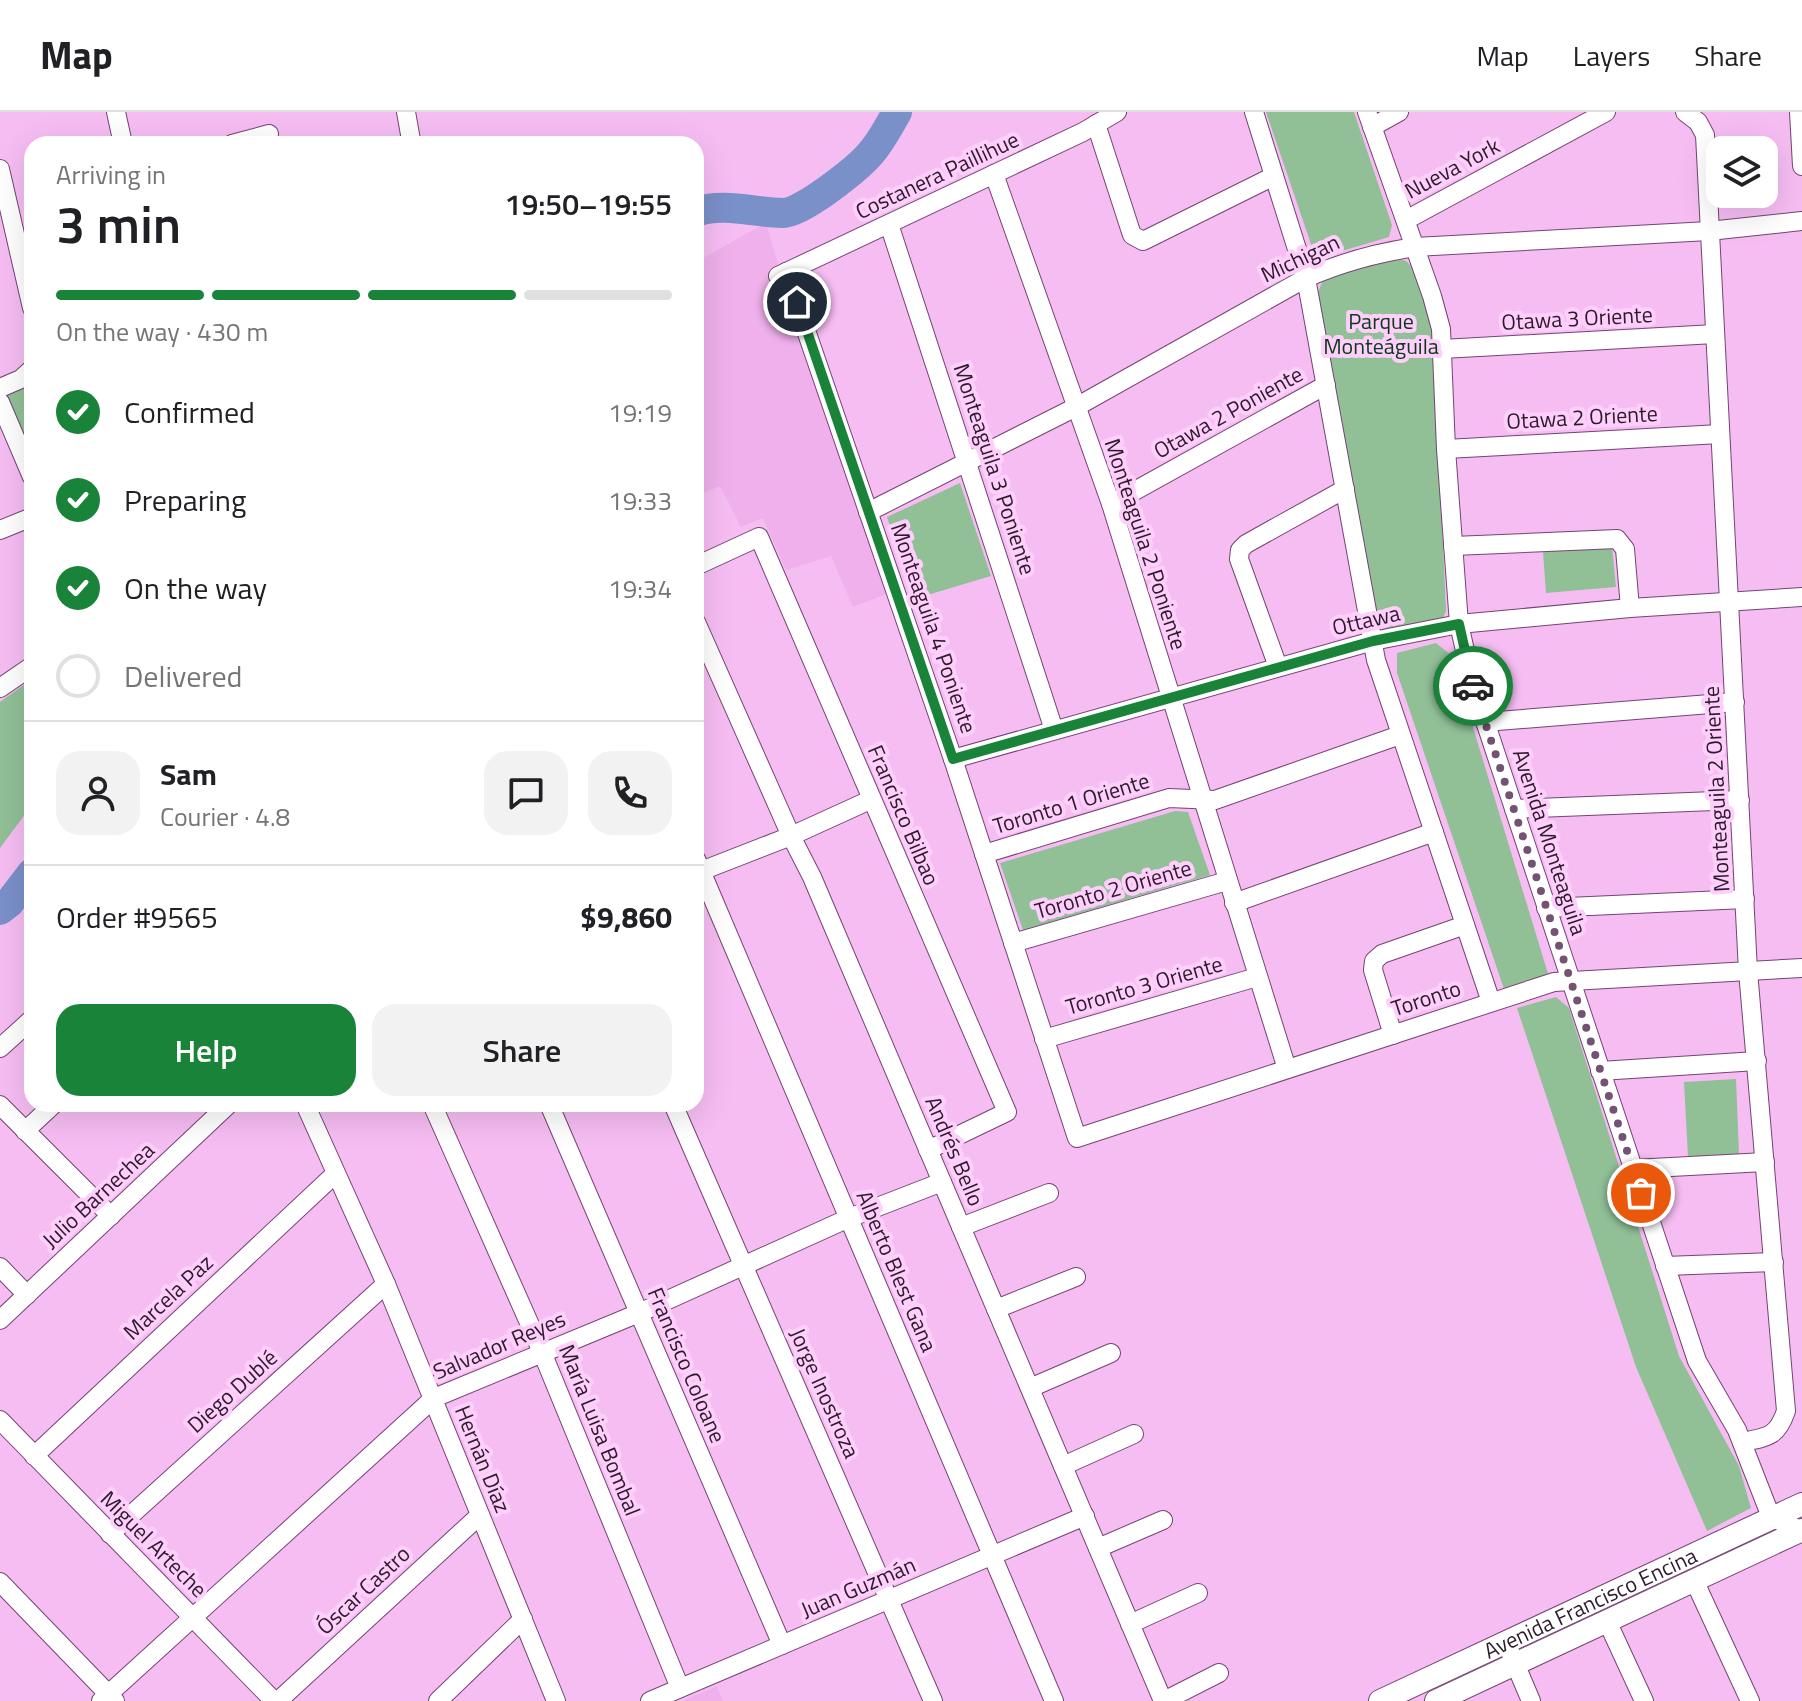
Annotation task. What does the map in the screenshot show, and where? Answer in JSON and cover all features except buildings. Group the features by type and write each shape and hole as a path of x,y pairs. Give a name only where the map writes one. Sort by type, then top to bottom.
{"main road":[{"name":"Avenida Francisco Encina","path":"1380,1701 1802,1504"},
{"name":"Avenida Francisco Encina","path":"1436,1701 1802,1530"}],"street":[{"path":"116,112 121,136"},
{"path":"406,112 410,136"},
{"name":"Costanera Paillihue","path":"781,275 1117,112"},
{"path":"1254,112 1306,278 1376,660 1491,1002"},
{"path":"1370,120 1399,112"},
{"name":"Nueva York","path":"1406,220 1606,112"},
{"name":"Monteaguila 2 Oriente","path":"1685,112 1698,122 1705,135 1748,971 1786,1411 1781,1426 1772,1435 1742,1442"},
{"path":"1799,112 1802,166"},
{"name":"Avenida Monteaguila","path":"1370,120 1437,314 1442,349 1459,624 1472,682 1697,1361 1742,1442 1771,1517"},
{"path":"1096,124 1132,235 1143,241 1274,176"},
{"path":"262,136 269,134"},
{"path":"0,169 24,273"},
{"name":"Monteaguila 2 Poniente","path":"994,174 1111,504 1287,1069"},
{"name":"Michigan","path":"868,512 1076,407 1306,278 1347,261 1415,247 1709,231 1802,221"},
{"name":"Monteaguila 3 Poniente","path":"889,224 1054,730"},
{"name":"Monteaguila 4 Poniente","path":"781,275 868,512 953,759 1077,1138"},
{"name":"Otawa 3 Oriente","path":"1442,349 1715,334"},
{"path":"0,388 24,376"},
{"name":"Otawa 2 Poniente","path":"1111,504 1326,385"},
{"path":"0,402 24,458"},
{"name":"Otawa 2 Oriente","path":"1446,449 1720,434"},
{"path":"1278,667 1239,559 1240,550 1345,489"},
{"path":"0,530 24,520"},
{"name":"Francisco Bilbao","path":"704,562 759,537 1007,1112 928,1150"},
{"path":"1453,546 1617,539 1624,546 1630,608"},
{"name":"Ottawa","path":"953,759 1373,641 1459,624 1630,608 1802,597"},
{"name":"Andrés Bello","path":"704,640 812,877 1164,1701"},
{"path":"0,688 24,672"},
{"path":"1485,722 1735,702"},
{"name":"Toronto 1 Oriente","path":"984,854 1169,798 1215,800 1400,735"},
{"path":"704,866 791,836 870,800"},
{"path":"1514,809 1740,800"},
{"path":"1234,903 1434,832"},
{"name":"Toronto 2 Oriente","path":"1013,943 1227,881"},
{"name":"Alberto Blest Gana","path":"704,882 1054,1701"},
{"path":"1546,908 1745,899"},
{"path":"1393,1035 1373,970 1374,961 1382,954 1465,925"},
{"name":"Toronto","path":"1077,1138 1569,979 1802,968"},
{"name":"Toronto 3 Oriente","path":"1044,1039 1257,977"},
{"path":"0,1048 24,1026"},
{"path":"1600,1071 1757,1061"},
{"path":"0,1105 111,1216"},
{"path":"25,1131 45,1112"},
{"name":"Julio Barnechea","path":"0,1320 221,1112"},
{"name":"Hernán Díaz","path":"308,1112 434,1398 556,1701"},
{"name":"María Luisa Bombal","path":"436,1112 542,1352 680,1688"},
{"name":"Francisco Coloane","path":"552,1112 782,1645"},
{"name":"Jorge Inostroza","path":"676,1112 933,1701"},
{"path":"1633,1169 1765,1162"},
{"name":"Marcela Paz","path":"34,1456 335,1174"},
{"name":"Salvador Reyes","path":"108,1699 192,1617 434,1398 639,1313 849,1218 942,1182"},
{"path":"961,1227 1049,1193"},
{"path":"1665,1266 1774,1262"},
{"path":"0,1267 27,1295"},
{"path":"996,1309 1076,1277"},
{"name":"Diego Dublé","path":"110,1534 386,1284"},
{"path":"1030,1388 1111,1353"},
{"name":"Miguel Arteche","path":"0,1420 276,1701"},
{"path":"1063,1466 1134,1434"},
{"name":"Óscar Castro","path":"276,1701 480,1515"},
{"name":"Juan Guzmán","path":"650,1701 1085,1516"},
{"path":"1771,1517 1802,1530"},
{"path":"1098,1548 1163,1520"},
{"path":"1694,1580 1750,1701"},
{"path":"0,1582 108,1699"},
{"path":"1130,1624 1198,1593"},
{"path":"438,1701 523,1619"},
{"path":"1607,1621 1644,1701"},
{"path":"1506,1642 1531,1701"},
{"path":"1164,1701 1219,1673"}],"shaded area":[{"path":"766,223 784,285 889,593 853,607 831,556 786,570 763,518 741,527 720,486 704,493 704,258"},
{"path":"717,1686 723,1701 682,1701"}],"green space":[{"name":"Parque Monteáguila","path":"1266,112 1354,112 1392,225 1389,237 1325,256 1313,250"},
{"name":"Parque Monteáguila","path":"1404,260 1415,272 1434,334 1446,611 1443,618 1386,630 1377,621 1318,292 1323,280 1374,261"},
{"path":"24,387 24,437 5,395"},
{"path":"960,483 991,576 914,599 887,517"},
{"path":"1612,546 1616,587 1546,593 1543,552"},
{"path":"1436,643 1451,655 1549,977 1504,989 1397,673 1397,653"},
{"path":"24,685 24,816 0,848 0,702"},
{"path":"1175,811 1188,812 1210,875 1023,930 1000,863"},
{"path":"1556,997 1569,1008 1679,1356 1739,1466 1751,1508 1707,1531 1636,1367 1517,1008"},
{"path":"1736,1079 1739,1154 1688,1157 1684,1082"}],"waterway":[{"path":"704,210 728,208 783,213 803,206 863,161 878,144 897,112"},
{"path":"0,910 24,883"}],"way so far":[{"path":"1473,686 1641,1193"}],"route":[{"path":"797,302 953,759 1373,641 1459,624 1473,686"}]}
